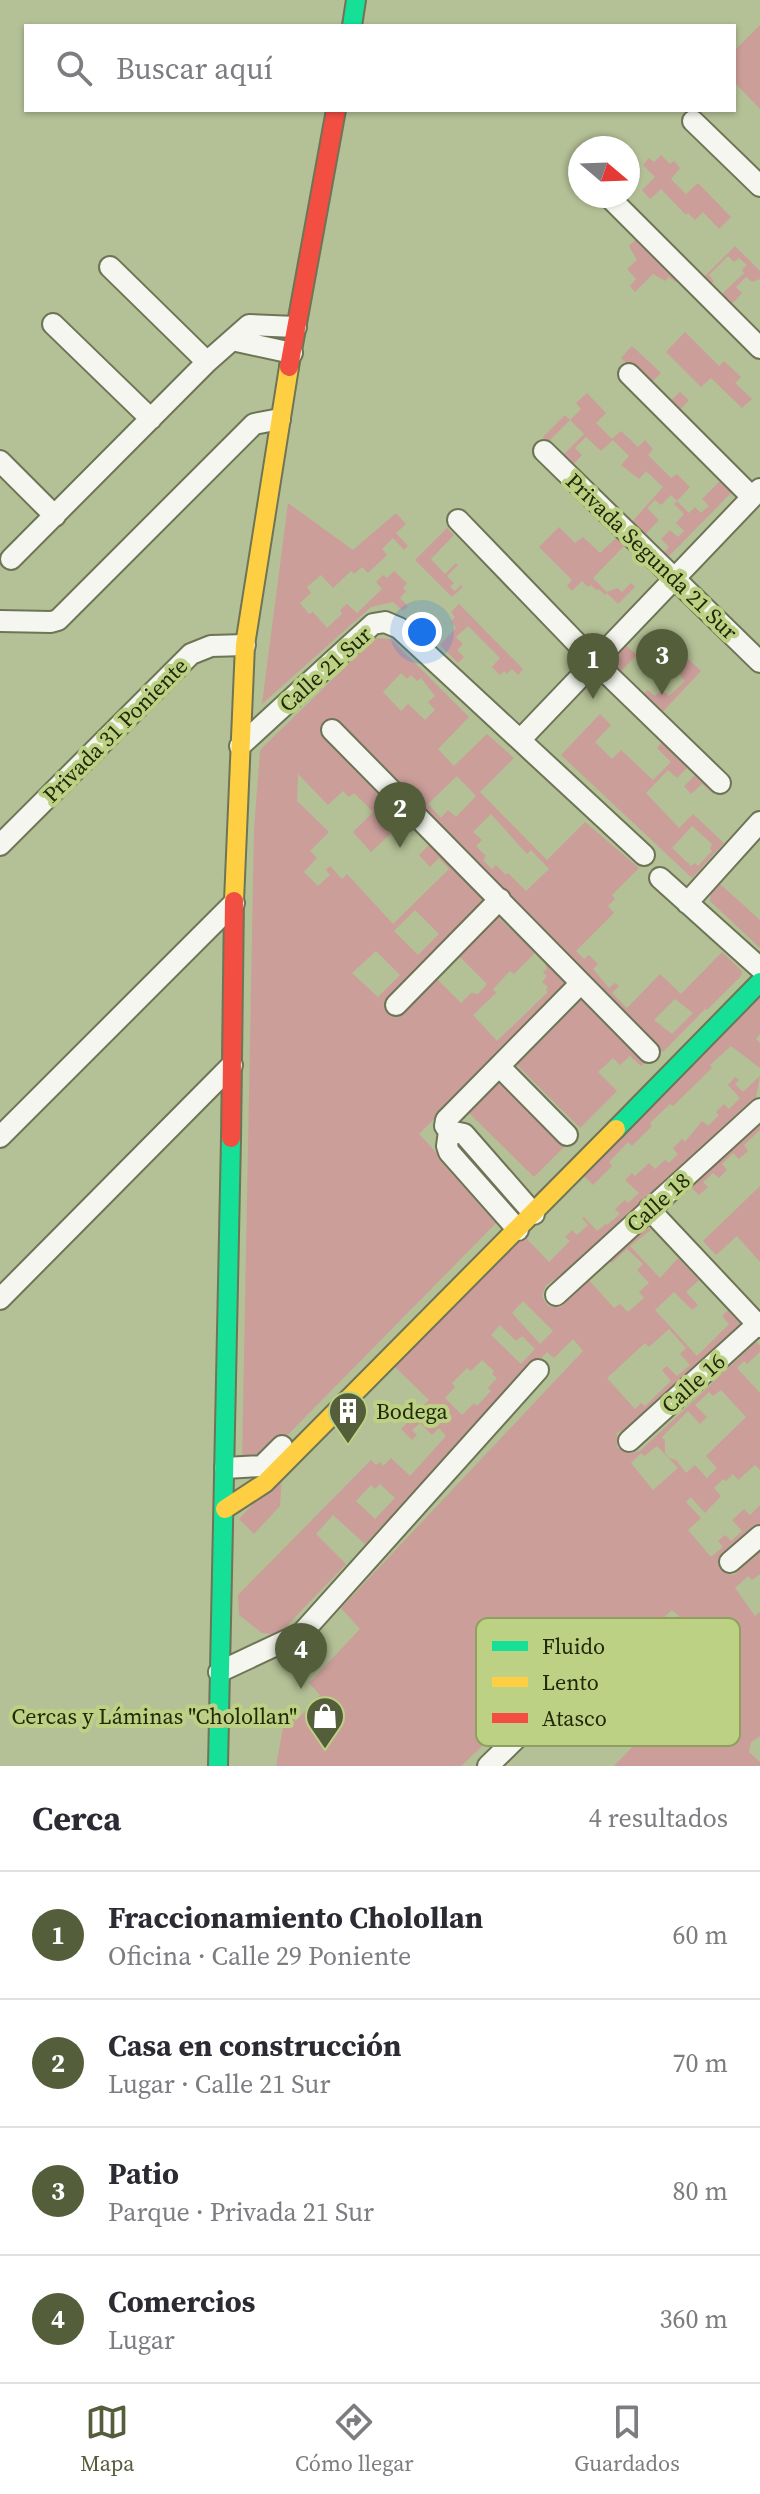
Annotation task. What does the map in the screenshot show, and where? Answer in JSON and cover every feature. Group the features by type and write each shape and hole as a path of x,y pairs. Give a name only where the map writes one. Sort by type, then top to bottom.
{"main road":[{"path":"352,24 356,0"},
{"path":"218,1766 234,903 245,645 280,419 336,112"},
{"path":"225,1509 265,1483 514,1226"}],"street":[{"path":"693,121 760,186"},
{"path":"620,208 760,348"},
{"path":"110,267 207,362"},
{"path":"53,324 151,419"},
{"path":"11,559 207,362 249,325 296,327"},
{"path":"232,340 292,353"},
{"path":"629,374 756,493 521,739 644,855"},
{"path":"0,621 58,620 254,424 280,419"},
{"name":"Privada Segunda 21 Sur","path":"544,451 760,662"},
{"path":"0,461 55,516"},
{"path":"458,520 595,662 720,783"},
{"name":"Calle 21 Sur","path":"240,746 373,624 385,622 399,628 521,739"},
{"name":"Privada 31 Poniente","path":"0,845 191,654 211,646 245,645"},
{"path":"332,730 649,1052"},
{"path":"687,903 760,822"},
{"path":"225,1468 262,1466 531,1210 760,972 660,878"},
{"path":"396,1005 500,899"},
{"path":"0,1137 234,903"},
{"path":"531,1210 464,1134 449,1131 445,1126 446,1120 581,983"},
{"path":"0,1299 232,1065"},
{"path":"499,1066 567,1135"},
{"name":"Calle 18","path":"556,1295 760,1109"},
{"path":"449,1131 449,1152 514,1226"},
{"path":"649,1209 759,1325"},
{"name":"Calle 16","path":"629,1441 759,1325"},
{"path":"219,1672 302,1633 538,1370"},
{"path":"730,1562 760,1536"},
{"path":"488,1766 508,1746"}],"shaded area":[{"path":"760,25 760,109 736,84 736,49"},
{"path":"661,155 680,168 671,179 686,194 698,183 731,217 719,229 703,212 695,220 688,213 686,215 661,189 650,199 642,190 655,177 643,165 649,158 654,162"},
{"path":"637,238 677,280 675,282 669,277 665,281 653,274 635,292 630,286 636,279 627,269 637,260 629,246"},
{"path":"735,246 760,271 760,279 752,282 746,277 736,287 742,293 731,305 721,295 744,273 742,270 747,265 739,258 734,262 728,256 709,275 714,281 710,284 703,278"},
{"path":"685,332 719,366 724,361 741,377 735,383 752,399 742,408 711,378 701,387 666,352"},
{"path":"632,346 661,373 651,383 670,401 680,392 689,400 677,413 621,358"},
{"path":"587,393 606,413 596,423 612,439 621,431 638,447 645,440 653,449 648,455 671,478 677,474 690,487 677,501 671,495 661,505 655,500 647,508 659,520 644,536 631,523 663,487 646,471 639,479 621,465 629,456 613,440 601,451 586,437 575,448 582,455 571,467 561,457 584,434 570,420 581,409 576,403"},
{"path":"565,415 570,420 548,442 543,437"},
{"path":"720,481 732,492 668,557 663,553 669,547 661,539 670,530 678,537 684,531 676,523 684,514 674,504 677,501 689,513 695,507 701,513 709,506 702,499"},
{"path":"288,503 353,550 396,513 406,524 396,533 408,546 404,550 393,538 382,549 387,555 368,573 362,567 354,574 351,571 333,588 321,575 307,587 311,593 300,603 309,614 313,612 327,628 342,614 340,610 347,604 357,613 382,589 376,582 394,571 407,583 403,588 406,591 400,598 408,606 403,611 393,602 371,607 262,704"},
{"path":"559,527 575,543 583,537 600,553 617,537 625,545 593,578 607,592 617,588 622,592 631,583 635,587 618,604 607,593 605,595 591,585 588,587 582,581 572,591 567,586 572,580 539,547"},
{"path":"447,528 454,535 431,559 445,574 456,563 458,565 447,576 454,583 450,587 455,591 461,585 463,587 452,597 415,560"},
{"path":"459,604 523,669 518,675 512,669 500,675 492,667 500,658 468,626 456,637 463,644 457,650 464,657 458,663 440,645 456,628 451,622 455,617 451,612"},
{"path":"375,638 391,639 469,717 438,749 454,766 487,734 514,758 480,792 547,860 585,822 639,868 612,895 615,899 608,906 614,913 576,951 584,959 589,955 598,964 593,969 609,988 615,983 619,986 612,993 627,1008 660,974 681,994 722,952 742,971 741,976 663,1052 334,718 320,733 404,821 371,852 353,832 373,812 354,793 349,797 343,791 328,805 298,774 297,801 329,832 310,851 317,858 304,872 318,886 330,875 326,870 330,866 342,879 347,874 393,924 449,869 439,858 430,867 419,855 429,845 484,900 383,1003 399,1018 437,979 461,1003 471,993 478,994 487,984 459,956 498,917 535,953 514,974 510,971 493,989 496,993 473,1015 497,1041 548,992 548,987 542,982 547,976 543,972 547,969 545,963 566,983 566,987 419,1134 499,1220 260,1463 242,1463 254,831 260,750","holes":["401,673 407,679 411,675 417,681 421,678 435,696 428,702 435,710 425,720 408,704 401,711 383,692","457,776 476,796 456,817 448,810 441,818 428,804","491,814 527,854 531,850 549,869 526,891 508,873 506,875 496,865 492,869 483,860 486,856 476,846 482,840 473,832","415,910 439,934 418,955 394,931","376,951 400,975 378,997 352,973","675,999 693,1013 672,1034 654,1020"]},
{"path":"624,644 637,655 621,671 644,693 648,690 655,696 662,689 669,696 685,681 680,675 682,671 674,663 683,654 701,671 658,717 605,664"},
{"path":"600,714 611,725 595,742 612,759 621,750 653,780 671,762 657,748 664,740 716,791 713,794 702,784 691,794 684,786 695,775 687,768 677,778 668,770 646,793 679,828 693,814 724,843 692,878 561,755","holes":["692,826 712,844 712,851 698,866 695,863 691,866 672,848"]},
{"path":"720,884 760,920 760,948 710,901 711,894"},
{"path":"760,993 760,1034 756,1039 760,1043 760,1068 731,1046 673,1106 670,1104 650,1123 652,1126 632,1146 628,1142 609,1162 612,1166 593,1185 581,1173"},
{"path":"582,999 645,1063 641,1066 630,1056 620,1065 613,1058 598,1072 617,1091 580,1128 517,1065"},
{"path":"760,1076 756,1097 562,1275 546,1285 542,1296 548,1306 561,1307 587,1278 614,1308 620,1304 628,1312 644,1298 639,1292 649,1283 637,1270 643,1264 627,1249 612,1263 609,1259 644,1226 651,1230 630,1246 660,1278 678,1258 699,1280 686,1292 698,1305 692,1310 674,1292 655,1310 697,1356 729,1324 722,1316 728,1310 740,1324 630,1427 617,1433 617,1447 629,1454 640,1451 756,1342 760,1346 760,1352 747,1364 744,1361 737,1368 760,1393 760,1470 755,1465 738,1480 733,1474 726,1481 723,1479 714,1488 721,1496 705,1513 691,1497 686,1502 701,1518 688,1530 711,1557 723,1547 718,1541 725,1535 731,1541 742,1531 732,1520 744,1509 750,1515 760,1505 760,1524 732,1550 722,1553 718,1564 724,1573 734,1575 760,1548 760,1574 752,1580 748,1576 735,1588 755,1616 760,1612 760,1736 751,1742 749,1752 760,1762 760,1766 614,1766 633,1746 740,1746 740,1618 681,1618 672,1610 663,1618 476,1618 476,1746 482,1746 461,1766 276,1766 286,1712 296,1721 320,1695 309,1683 360,1629 341,1608 583,1351 573,1339 554,1358 547,1352 365,1544 333,1515 316,1534 346,1564 278,1635 262,1633 239,1615 238,1595 371,1460 383,1466 391,1458 410,1476 446,1436 439,1428 432,1435 420,1423 412,1430 417,1435 412,1440 401,1429 429,1400 391,1363 521,1233 549,1262 570,1241 565,1237 572,1230 577,1235 588,1225 582,1218 597,1231 607,1225 620,1214 615,1209 639,1193 625,1180 632,1173 635,1176 649,1163 655,1169 665,1160 669,1163 678,1154 673,1148 682,1139 685,1142 702,1121 708,1126 719,1115 716,1112 724,1104 729,1109 740,1098 728,1085 735,1077 739,1080 735,1084 743,1092","holes":["523,1301 553,1331 540,1344 512,1313","500,1325 516,1341 522,1336 535,1349 521,1364 491,1335","669,1329 686,1348 680,1354 690,1365 677,1376 667,1366 662,1370 671,1381 645,1406 641,1403 635,1409 607,1378 645,1343 649,1347","482,1360 497,1378 488,1388 491,1391 477,1406 474,1403 462,1415 445,1398 455,1387 452,1383 467,1368 471,1371","721,1390 746,1417 706,1456 717,1468 707,1478 695,1465 686,1473 676,1460 669,1458 662,1437 688,1411 700,1424 707,1417 695,1405 709,1392 713,1396","657,1446 678,1468 653,1490 631,1463 641,1453 644,1456","380,1484 395,1498 375,1519 356,1501 371,1485 375,1489"]},
{"path":"501,1080 566,1145 534,1177 469,1113"},
{"path":"760,1122 760,1130 744,1145 748,1151 739,1159 733,1153 722,1164 727,1170 719,1178 713,1173 703,1182 708,1187 699,1195 691,1187"},
{"path":"760,1186 760,1262 737,1236 716,1255 703,1241"},
{"path":"282,1473 280,1506 254,1534 239,1519"}],"traffic: fast":[{"path":"352,24 356,0"},
{"path":"616,1129 760,982"},
{"path":"218,1766 231,1138"}],"traffic: slow":[{"path":"234,901 245,645 289,367"},
{"path":"225,1509 265,1483 616,1129"}],"traffic: jam":[{"path":"289,367 336,112"},
{"path":"231,1138 234,901"}],"place":[{"name":"Patio","path":"662,695"},
{"name":"Fraccionamiento Cholollan","path":"593,699"},
{"name":"Casa en construcción","path":"400,848"},
{"name":"Bodega","path":"348,1445"},
{"name":"Comercios","path":"301,1689"},
{"name":"Cercas y Láminas \"Cholollan\"","path":"325,1750"}]}
